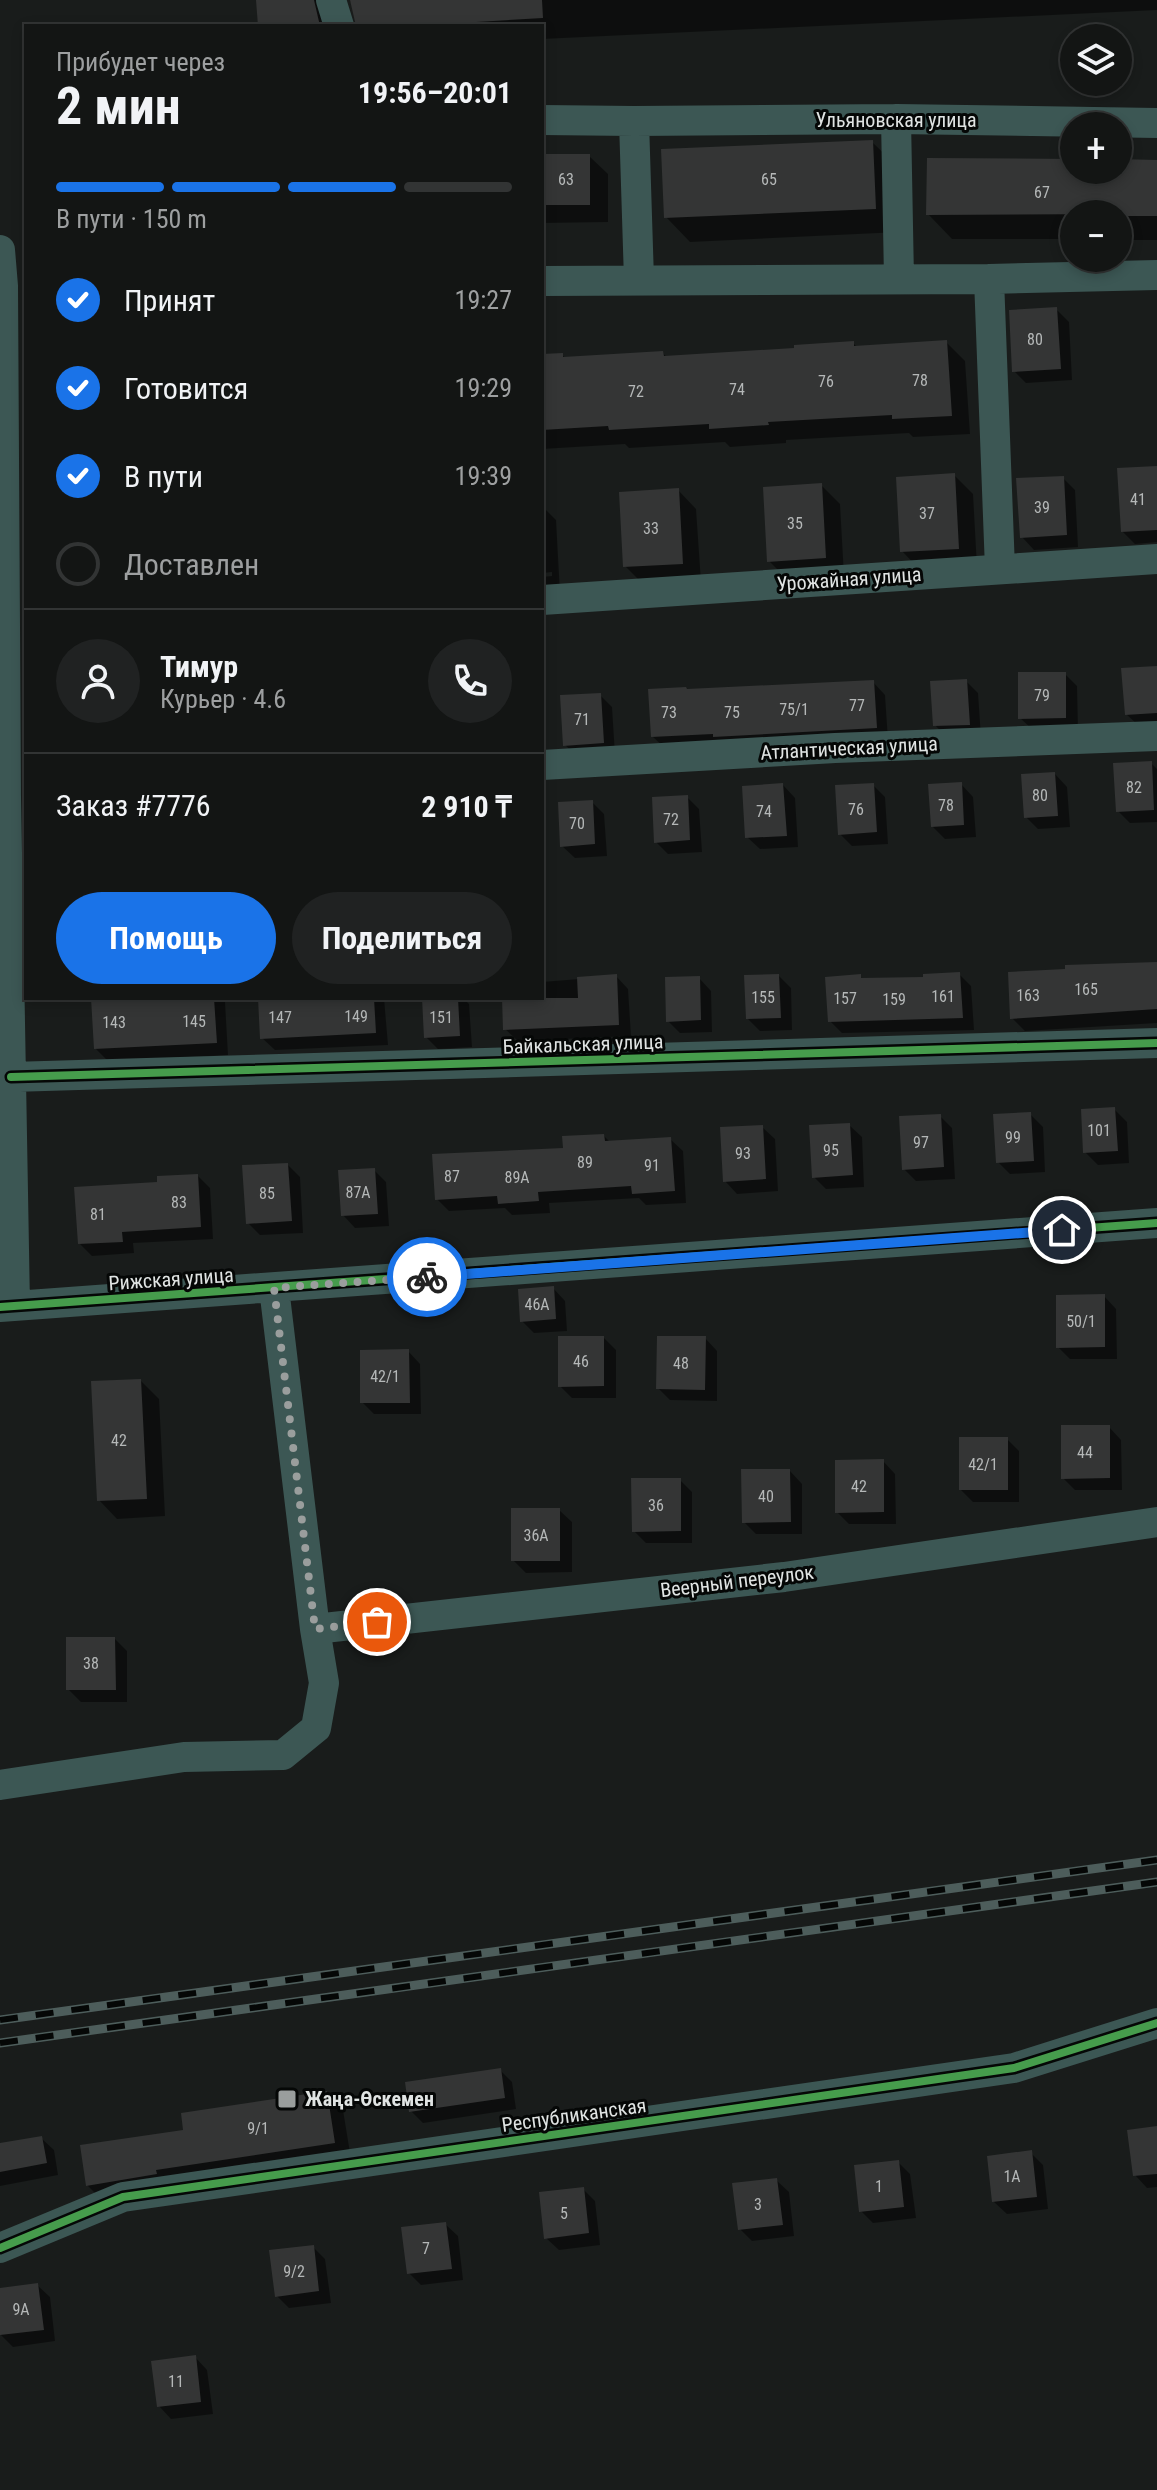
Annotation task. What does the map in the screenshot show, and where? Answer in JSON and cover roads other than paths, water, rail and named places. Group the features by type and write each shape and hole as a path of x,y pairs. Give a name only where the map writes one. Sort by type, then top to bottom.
{"street":[{"path":"331,0 338,24"},
{"path":"896,119 899,279"},
{"name":"Ульяновская улица","path":"544,120 896,119 1157,123"},
{"path":"634,121 639,280"},
{"path":"0,250 10,286 10,636 16,796 4,854 5,982 11,1077 8,1306"},
{"path":"544,281 1157,275"},
{"path":"989,279 1000,569"},
{"name":"Урожайная улица","path":"544,600 1157,559"},
{"name":"Атлантическая улица","path":"544,765 835,748 1157,736"},
{"name":"Байкальская улица","path":"11,1077 1157,1043"},
{"name":"Рижская улица","path":"8,1306 1157,1223"},
{"path":"0,1785 184,1757 283,1755 316,1728 324,1683 274,1288"},
{"name":"Веерный переулок","path":"315,1629 784,1577 1157,1522"},
{"name":"Республиканская","path":"0,2248 123,2197 1014,2068 1157,2023"}],"railway":[{"path":"0,2020 1157,1860"},
{"path":"0,2043 1157,1882"}],"place":[{"name":"Жаңа-Өскемен","path":"287,2099"}]}
